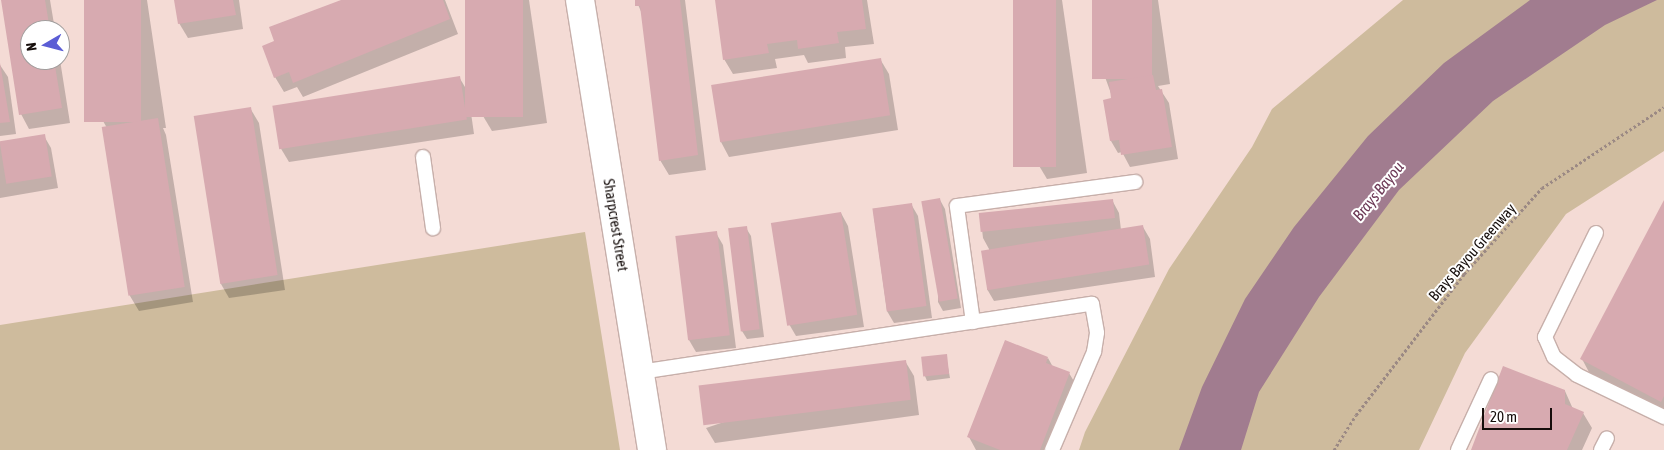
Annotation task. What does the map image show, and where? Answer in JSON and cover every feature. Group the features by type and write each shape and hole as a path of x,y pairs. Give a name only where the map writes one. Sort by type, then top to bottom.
{"street":[{"name":"Sharpcrest Street","path":"580,0 652,450"}],"lane":[{"path":"423,157 433,228"},
{"path":"974,322 957,206 1135,182"},
{"path":"1596,233 1545,337 1554,357 1577,375 1664,417"},
{"path":"640,372 1092,304 1097,333 1094,352 1052,450"},
{"path":"1458,450 1491,379"}],"path":[{"name":"Brays Bayou Greenway","path":"1334,450 1356,416 1464,274 1542,188 1664,107"}],"shaded area":[{"path":"1403,0 1664,0 1664,151 1566,214 1465,353 1419,450 1079,450 1085,432 1169,269 1252,147 1272,109"},
{"path":"585,232 620,450 0,450 0,325"}],"water":[{"name":"Brays Bayou","path":"1530,0 1657,0 1605,25 1493,101 1399,190 1319,297 1259,392 1241,450 1179,450 1202,387 1245,299 1294,227 1368,136 1444,63"}],"building":[{"path":"1,0 45,0 48,20 20,20 20,70 56,70 62,108 19,115"},
{"path":"84,0 141,0 141,122 84,122"},
{"path":"174,0 233,0 236,15 178,24"},
{"path":"341,0 443,0 450,19 293,83 289,72 274,78 262,46 274,41 269,27"},
{"path":"465,0 523,0 523,117 465,117"},
{"path":"635,0 680,0 698,155 659,161 640,6 635,6"},
{"path":"715,0 862,0 866,29 837,32 839,43 798,49 797,40 767,44 769,53 723,60"},
{"path":"1013,0 1056,0 1056,167 1013,167"},
{"path":"1092,0 1152,0 1152,79 1092,79"},
{"path":"881,58 890,115 720,142 711,85"},
{"path":"0,63 10,122 0,123"},
{"path":"1153,75 1156,90 1162,89 1172,147 1121,155 1119,140 1110,141 1103,100 1111,98 1109,82"},
{"path":"460,76 467,119 279,149 272,106"},
{"path":"251,107 278,275 220,284 194,116"},
{"path":"158,118 185,287 128,296 102,127"},
{"path":"45,134 52,176 6,184 0,141"},
{"path":"940,198 958,298 939,302 921,201"},
{"path":"1113,199 1115,218 981,232 979,213"},
{"path":"1664,200 1664,396 1661,402 1580,359"},
{"path":"912,203 926,306 887,312 872,209"},
{"path":"841,212 857,315 787,326 771,223"},
{"path":"1143,225 1149,265 987,290 981,251"},
{"path":"747,226 760,329 741,332 728,228"},
{"path":"717,231 730,335 688,340 675,236"},
{"path":"1005,340 1048,357 1046,363 1070,372 1040,450 1000,450 967,437"},
{"path":"947,354 949,374 923,377 921,357"},
{"path":"906,360 911,400 703,425 699,385"},
{"path":"1503,366 1565,390 1565,404 1584,412 1567,450 1471,450"}]}
